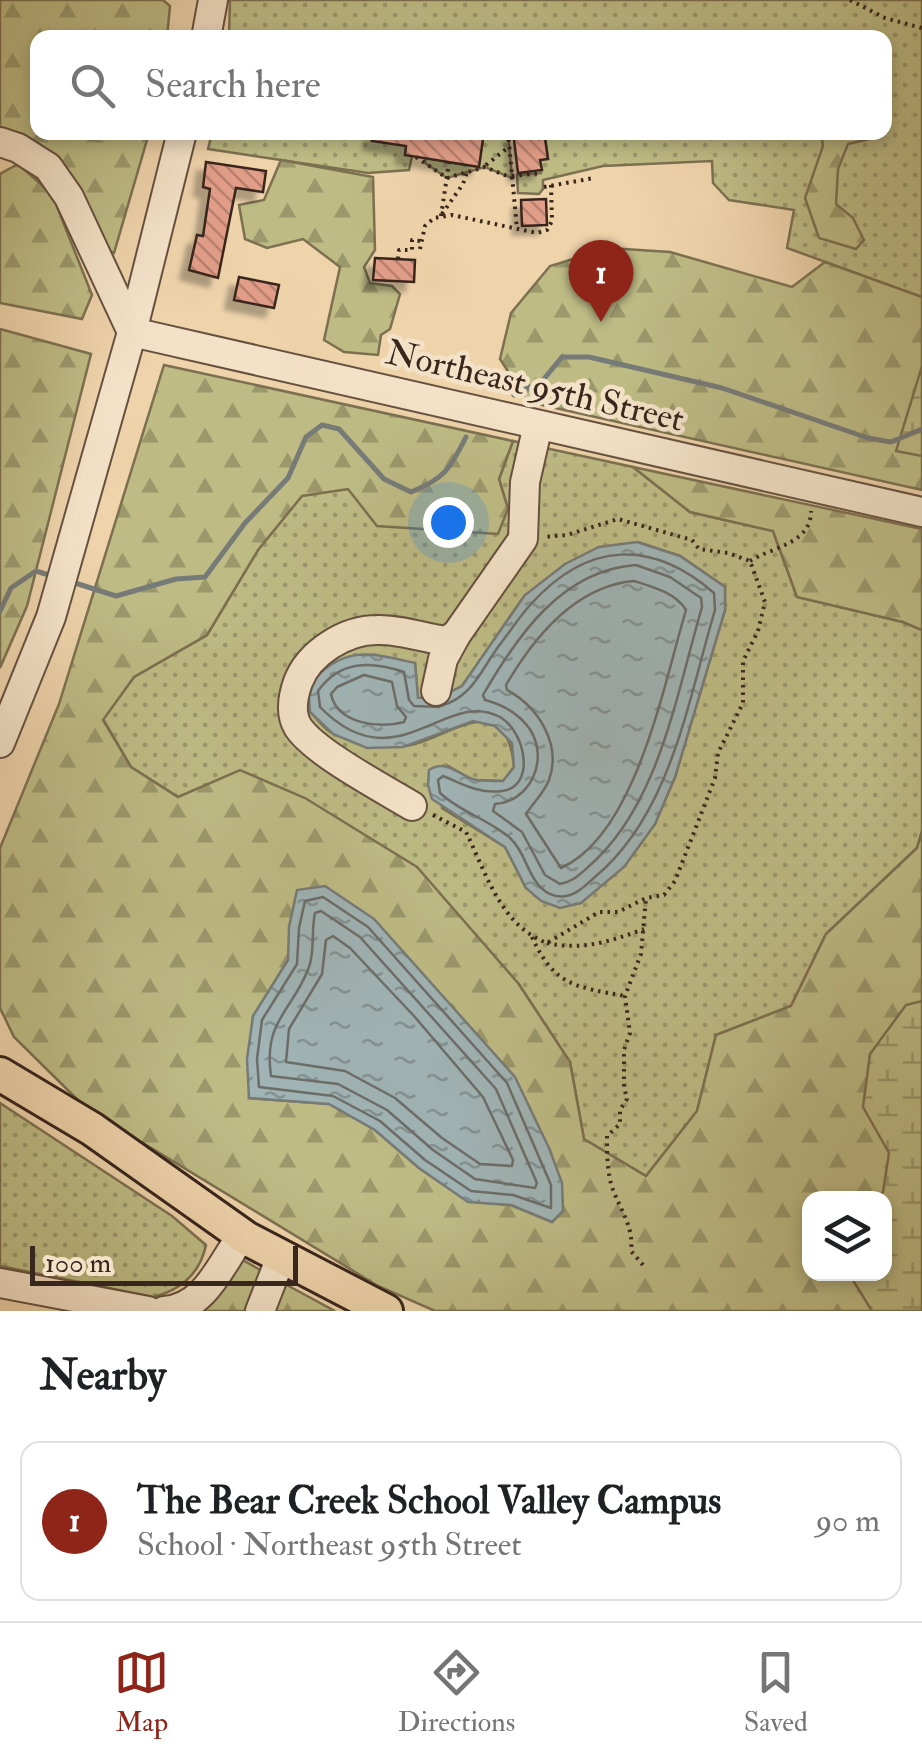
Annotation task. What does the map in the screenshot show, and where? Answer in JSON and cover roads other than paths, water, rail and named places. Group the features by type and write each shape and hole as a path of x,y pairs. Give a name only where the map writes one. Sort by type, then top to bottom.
{"main road":[{"path":"0,1053 92,1129 242,1235 386,1311"},
{"path":"0,1074 92,1129"}],"street":[{"path":"1,741 51,617 132,332 180,140"},
{"path":"0,142 48,167 68,197 132,332"},
{"name":"Northeast 95th Street","path":"132,332 922,512"},
{"path":"436,691 443,659 456,635 523,539 526,482 538,425"},
{"path":"412,806 312,742 296,725 292,705 296,686 305,666 346,636 377,630 446,640 456,635"},
{"path":"164,1311 197,1302 242,1235"},
{"path":"260,1311 281,1257"},
{"path":"0,1283 148,1311"}],"water":[{"path":"637,542 680,556 725,587 725,610 675,777 655,824 624,867 581,903 560,908 541,901 526,888 505,847 432,799 429,770 436,767 448,767 477,780 503,781 514,767 512,743 495,726 473,721 403,747 367,748 333,734 310,712 308,686 344,658 383,656 415,663 418,698 442,696 462,686 525,595 565,564 599,547"},
{"path":"325,886 374,919 515,1077 562,1183 563,1211 552,1222 511,1205 468,1202 419,1168 375,1130 329,1104 249,1098 247,1059 253,1016 288,960 289,927 297,890"}],"waterway":[{"path":"514,395 543,380 562,357 589,357 722,388 868,438 891,442 922,429"},
{"path":"72,582 116,596 176,579 205,577 245,523 288,478 306,437 322,425 339,429 384,479 411,492 445,472 466,437"},
{"path":"0,611 11,588 36,571 52,576"}],"place":[{"name":"The Bear Creek School Valley Campus","path":"601,322"}]}
